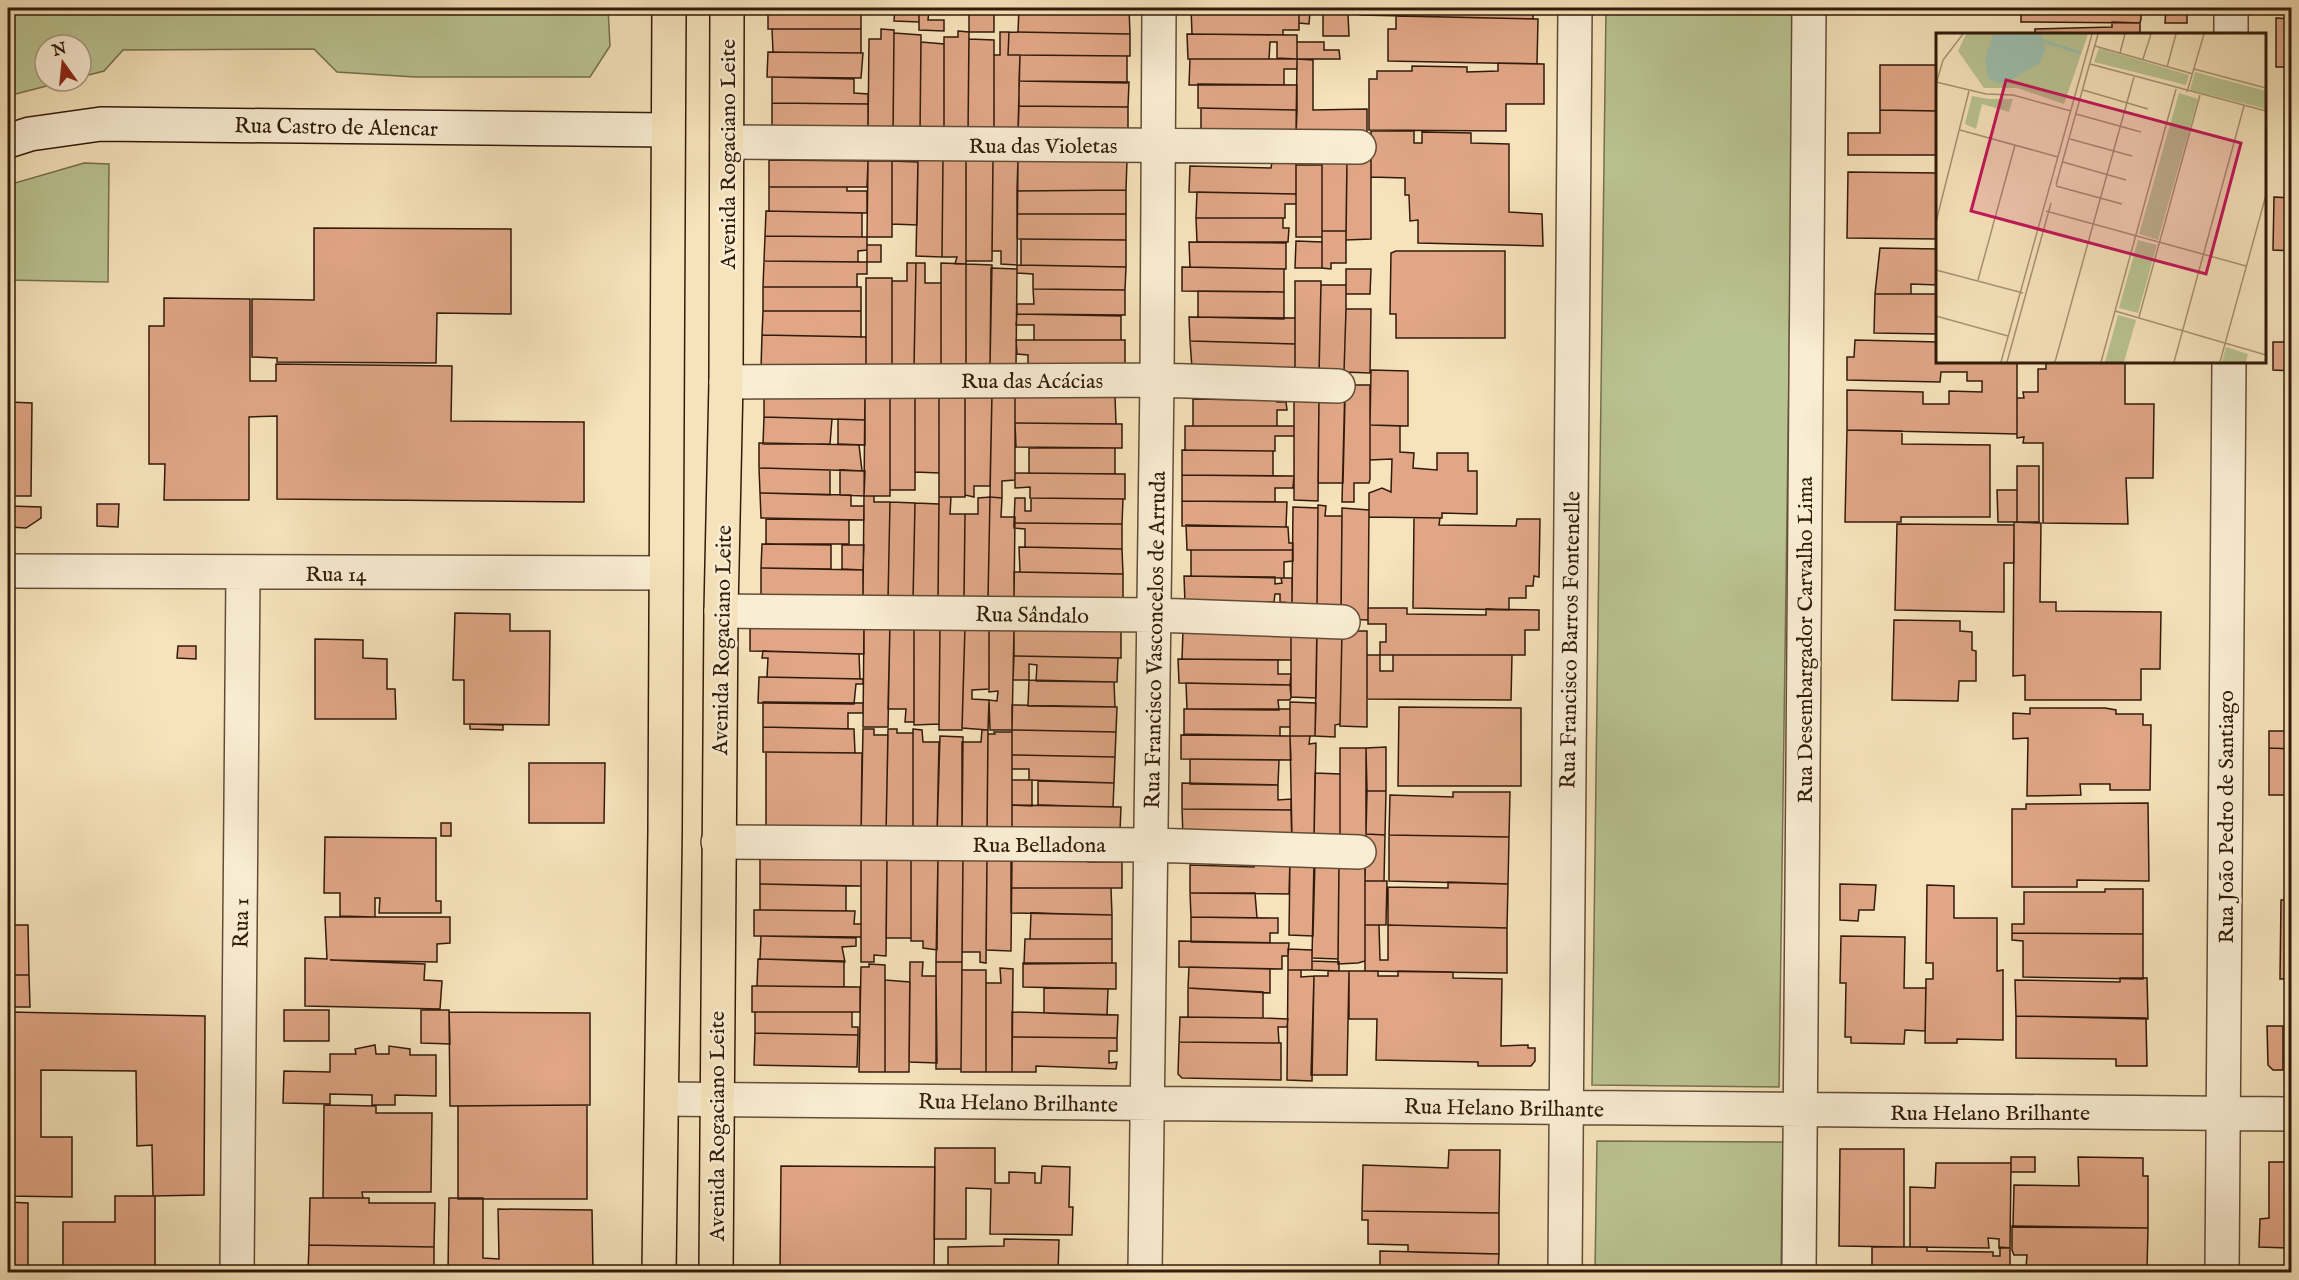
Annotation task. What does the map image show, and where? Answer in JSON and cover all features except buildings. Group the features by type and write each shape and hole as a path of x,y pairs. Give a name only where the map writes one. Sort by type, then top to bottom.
{"main road":[{"path":"659,1272 669,8"},
{"name":"Avenida Rogaciano Leite","path":"716,1272 718,842 726,382 727,8"}],"street":[{"name":"Rua Francisco Vasconcelos de Arruda","path":"1145,1272 1155,615 1160,145 1159,8"},
{"name":"Rua Francisco Barros Fontenelle","path":"1565,1272 1564,1108 1575,8"},
{"name":"Rua Desembargador Carvalho Lima","path":"1799,1272 1809,8"},
{"path":"2231,8 2231,33"},
{"name":"Rua Castro de Alencar","path":"8,141 30,134 101,123 667,130"},
{"name":"Rua das Violetas","path":"727,142 1359,147"},
{"name":"Rua João Pedro de Santiago","path":"2222,1272 2229,363"},
{"name":"Rua das Acácias","path":"726,382 1157,380 1338,386"},
{"name":"Rua 14","path":"8,571 665,573"},
{"name":"Rua 1","path":"237,1272 243,573"},
{"name":"Rua Sândalo","path":"721,611 1155,615 1343,622"},
{"name":"Rua Belladona","path":"718,842 1152,845 1359,852"},
{"name":"Rua Helano Brilhante","path":"662,1099 2292,1114"}],"green space":[{"path":"8,8 608,8 610,46 590,77 415,77 337,72 314,49 123,50 104,71 93,74 93,33 33,33 33,90 8,96"},
{"path":"1606,8 1794,8 1779,1087 1592,1085"},
{"path":"84,163 109,164 108,282 8,280 8,185"},
{"path":"1597,1141 1783,1142 1781,1272 1595,1272"}]}
